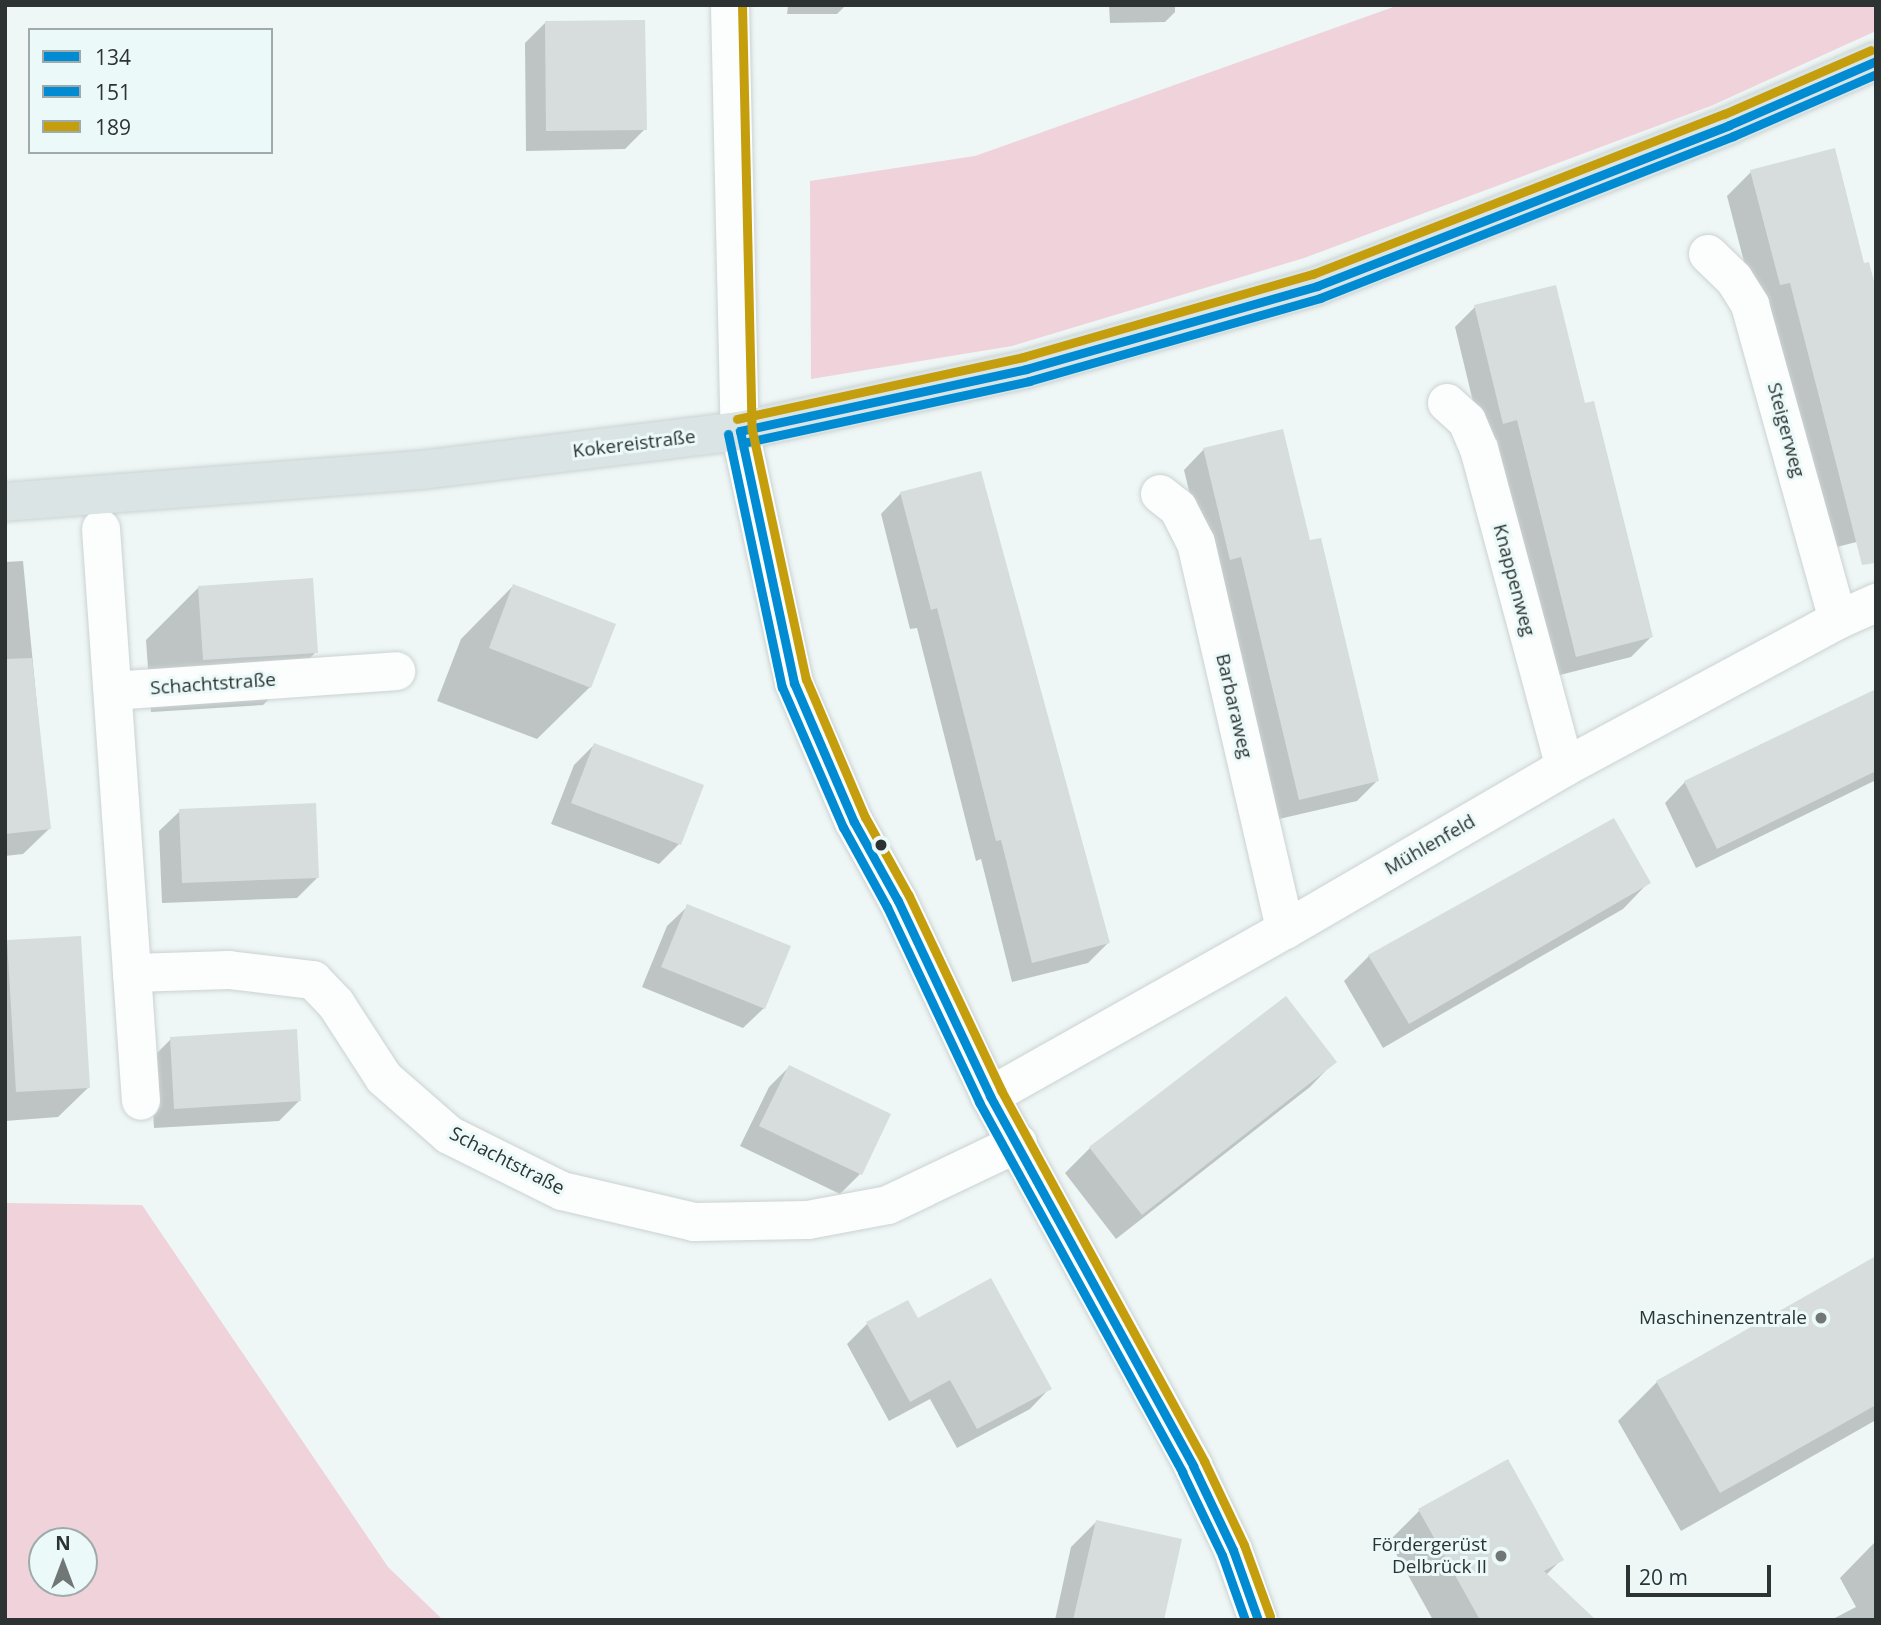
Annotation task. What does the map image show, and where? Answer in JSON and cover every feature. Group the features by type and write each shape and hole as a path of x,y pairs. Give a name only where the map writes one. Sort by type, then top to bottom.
{"main road":[{"name":"Kokereistraße","path":"5,502 421,470 740,431 1026,369 1317,286 1729,125 1876,61"}],"street":[{"path":"730,5 740,431 794,683 854,822 898,901 990,1096 1193,1466 1233,1550 1258,1620"},
{"name":"Steigerweg","path":"1708,254 1734,279 1750,305 1838,620"},
{"name":"Knappenweg","path":"1447,402 1467,421 1479,449 1565,767"},
{"name":"Barbaraweg","path":"1160,494 1178,508 1196,543 1285,930"},
{"path":"101,529 141,1101"},
{"name":"Mühlenfeld","path":"990,1096 1285,930 1565,767 1838,620 1876,603"},
{"name":"Schachtstraße","path":"113,691 396,671"},
{"name":"Schachtstraße","path":"132,972 229,970 313,980 336,1004 384,1078 449,1135 562,1191 694,1222 808,1220 888,1205 1018,1143"}],"shaded area":[{"path":"1399,5 1876,5 1876,31 1713,105 1304,258 1012,346 811,379 810,181 975,156"},
{"path":"5,1203 142,1205 388,1567 443,1620 5,1620"}],"building":[{"path":"645,20 647,130 546,131 545,21"},
{"path":"1835,148 1864,263 1869,262 1876,289 1876,563 1862,565 1790,283 1780,285 1750,170"},
{"path":"1556,285 1585,403 1594,401 1653,637 1576,657 1517,420 1503,424 1474,305"},
{"path":"1283,429 1310,540 1321,538 1379,781 1299,800 1241,557 1230,560 1203,448"},
{"path":"981,471 1110,943 1032,963 1001,840 996,841 937,608 931,610 900,492"},
{"path":"313,578 318,653 203,660 198,586"},
{"path":"513,584 616,624 591,688 489,648"},
{"path":"32,658 51,829 5,834 5,659"},
{"path":"1876,689 1876,771 1717,849 1684,781"},
{"path":"594,743 704,785 681,845 571,803"},
{"path":"316,803 319,878 182,883 179,809"},
{"path":"1614,818 1651,883 1409,1024 1368,955"},
{"path":"687,904 791,946 765,1009 661,967"},
{"path":"81,936 90,1088 16,1092 7,940"},
{"path":"1286,996 1337,1062 1142,1215 1089,1147"},
{"path":"297,1029 301,1101 174,1109 170,1037"},
{"path":"789,1065 891,1114 862,1175 759,1126"},
{"name":"Maschinenzentrale","path":"1876,1256 1876,1405 1720,1493 1656,1381"},
{"path":"991,1278 1052,1389 977,1429 950,1380 910,1402 866,1322 908,1300 918,1318"},
{"path":"1508,1459 1564,1560 1544,1571 1596,1620 1480,1620 1418,1509"},
{"path":"1096,1520 1182,1539 1164,1620 1073,1620"}],"transit line":[{"name":"189","path":"742,5 752,430 806,679 865,817 909,896 1001,1090 1204,1461 1244,1545 1270,1616"},
{"name":"189","path":"737,419 1023,357 1313,274 1724,114 1871,50"},
{"name":"134","path":"740,431 1026,369 1317,286 1729,125 1876,61"},
{"name":"151","path":"743,443 1029,381 1320,298 1733,136 1876,74"},
{"name":"134","path":"740,431 794,683 854,822 898,901 990,1096 1193,1466 1233,1550 1258,1620"},
{"name":"151","path":"728,434 782,687 843,827 887,907 979,1102 1182,1472 1222,1555 1245,1620"}],"place":[{"name":"Maschinenzentrale","path":"1821,1318"},
{"name":"Fördergerüst Delbrück II","path":"1501,1556"}]}
